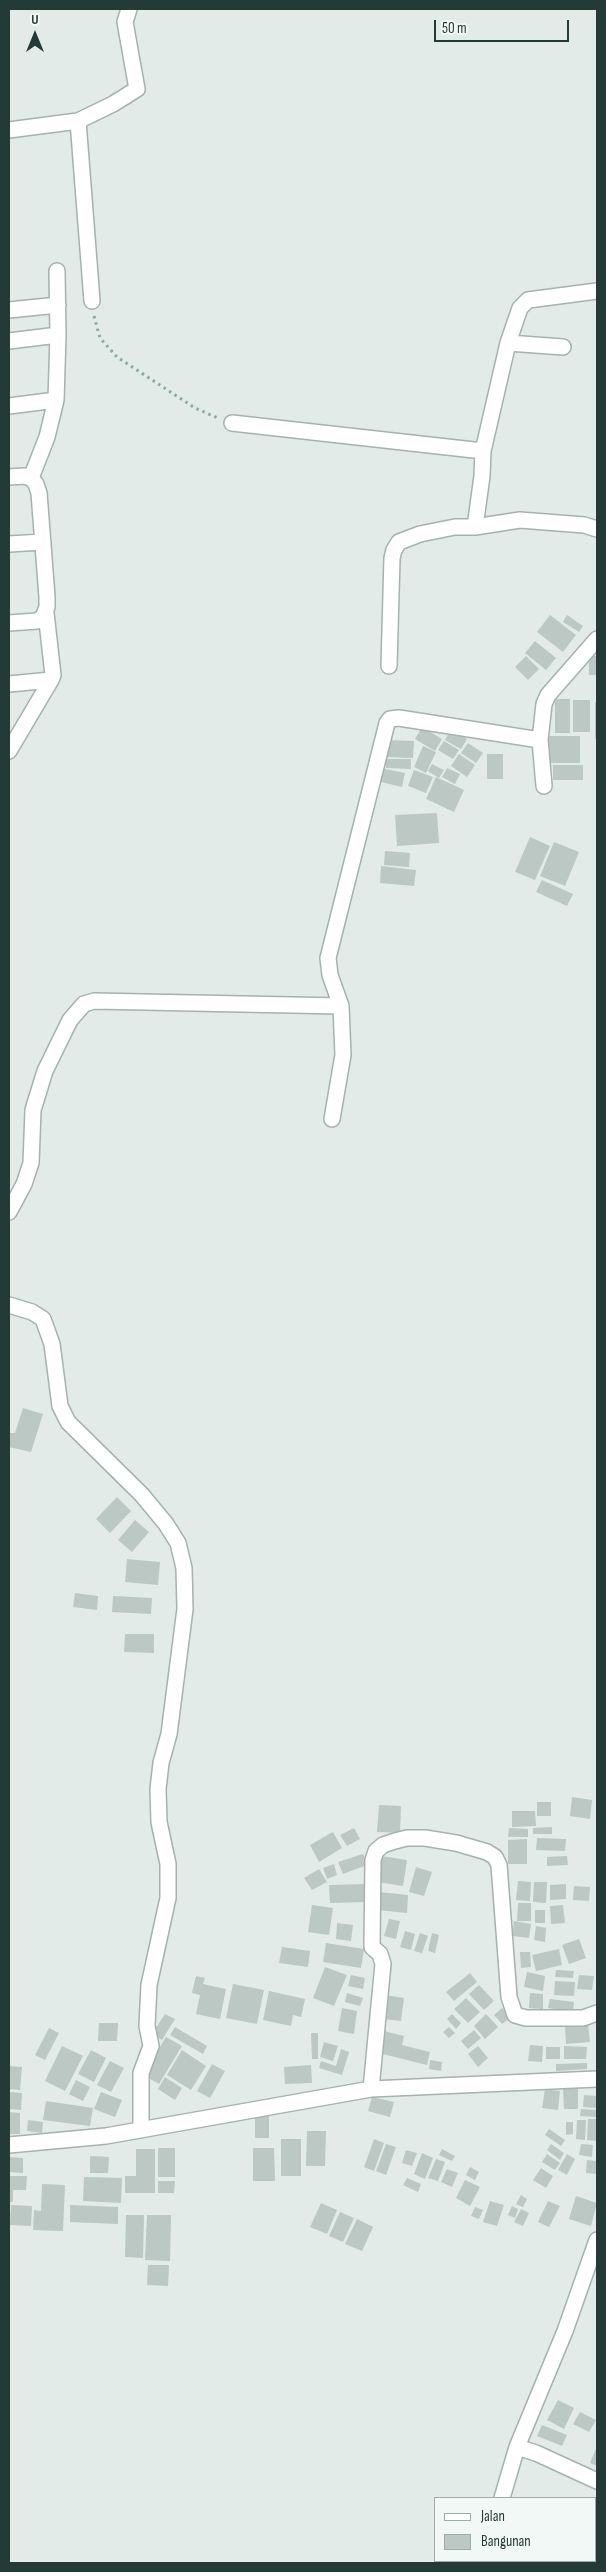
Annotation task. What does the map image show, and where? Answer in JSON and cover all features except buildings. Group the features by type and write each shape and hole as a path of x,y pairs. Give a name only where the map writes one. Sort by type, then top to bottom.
{"street":[{"path":"9,130 78,121 121,100 138,87 125,22 129,9"},
{"path":"78,121 92,301"},
{"path":"31,478 47,437 56,400 58,336 57,271"},
{"path":"475,527 482,476 483,450 508,343 520,308 528,300 597,292"},
{"path":"9,310 58,305"},
{"path":"9,340 58,336"},
{"path":"508,343 563,347"},
{"path":"9,406 56,400"},
{"path":"232,422 483,450"},
{"path":"9,477 24,476 31,478 39,494 48,597 46,613 53,670 51,680 9,751"},
{"path":"389,666 392,558 399,542 420,534 455,527 475,527 520,520 584,525 597,529"},
{"path":"9,544 43,542"},
{"path":"9,623 37,620 46,613"},
{"path":"544,786 540,740 544,704 548,695 597,639"},
{"path":"9,684 51,680"},
{"path":"332,1119 342,1055 341,1006 330,975 328,958 387,723 390,719 399,718 540,740"},
{"path":"9,1212 24,1184 31,1163 33,1110 45,1071 70,1020 84,1004 94,1001 341,1006"},
{"path":"9,1305 32,1312 43,1319 52,1344 60,1406 68,1422 142,1495 166,1524 178,1543 184,1568 185,1609 169,1734 161,1764 158,1789 159,1822 168,1864 168,1898 149,1985 146,2026 151,2046 141,2073 140,2130"},
{"path":"371,2089 383,1964 380,1954 372,1947 373,1860 376,1851 383,1845 407,1838 425,1838 456,1843 487,1852 495,1857 499,1864 509,1997 515,2014 526,2018 583,2018 597,2013"},
{"path":"9,2145 106,2136 371,2089 597,2079"},
{"path":"502,2497 517,2447 564,2331 597,2240"},
{"path":"517,2447 536,2453 597,2481"}],"path":[{"path":"92,301 96,327 100,338 117,357 195,408 211,416 232,422"}]}
